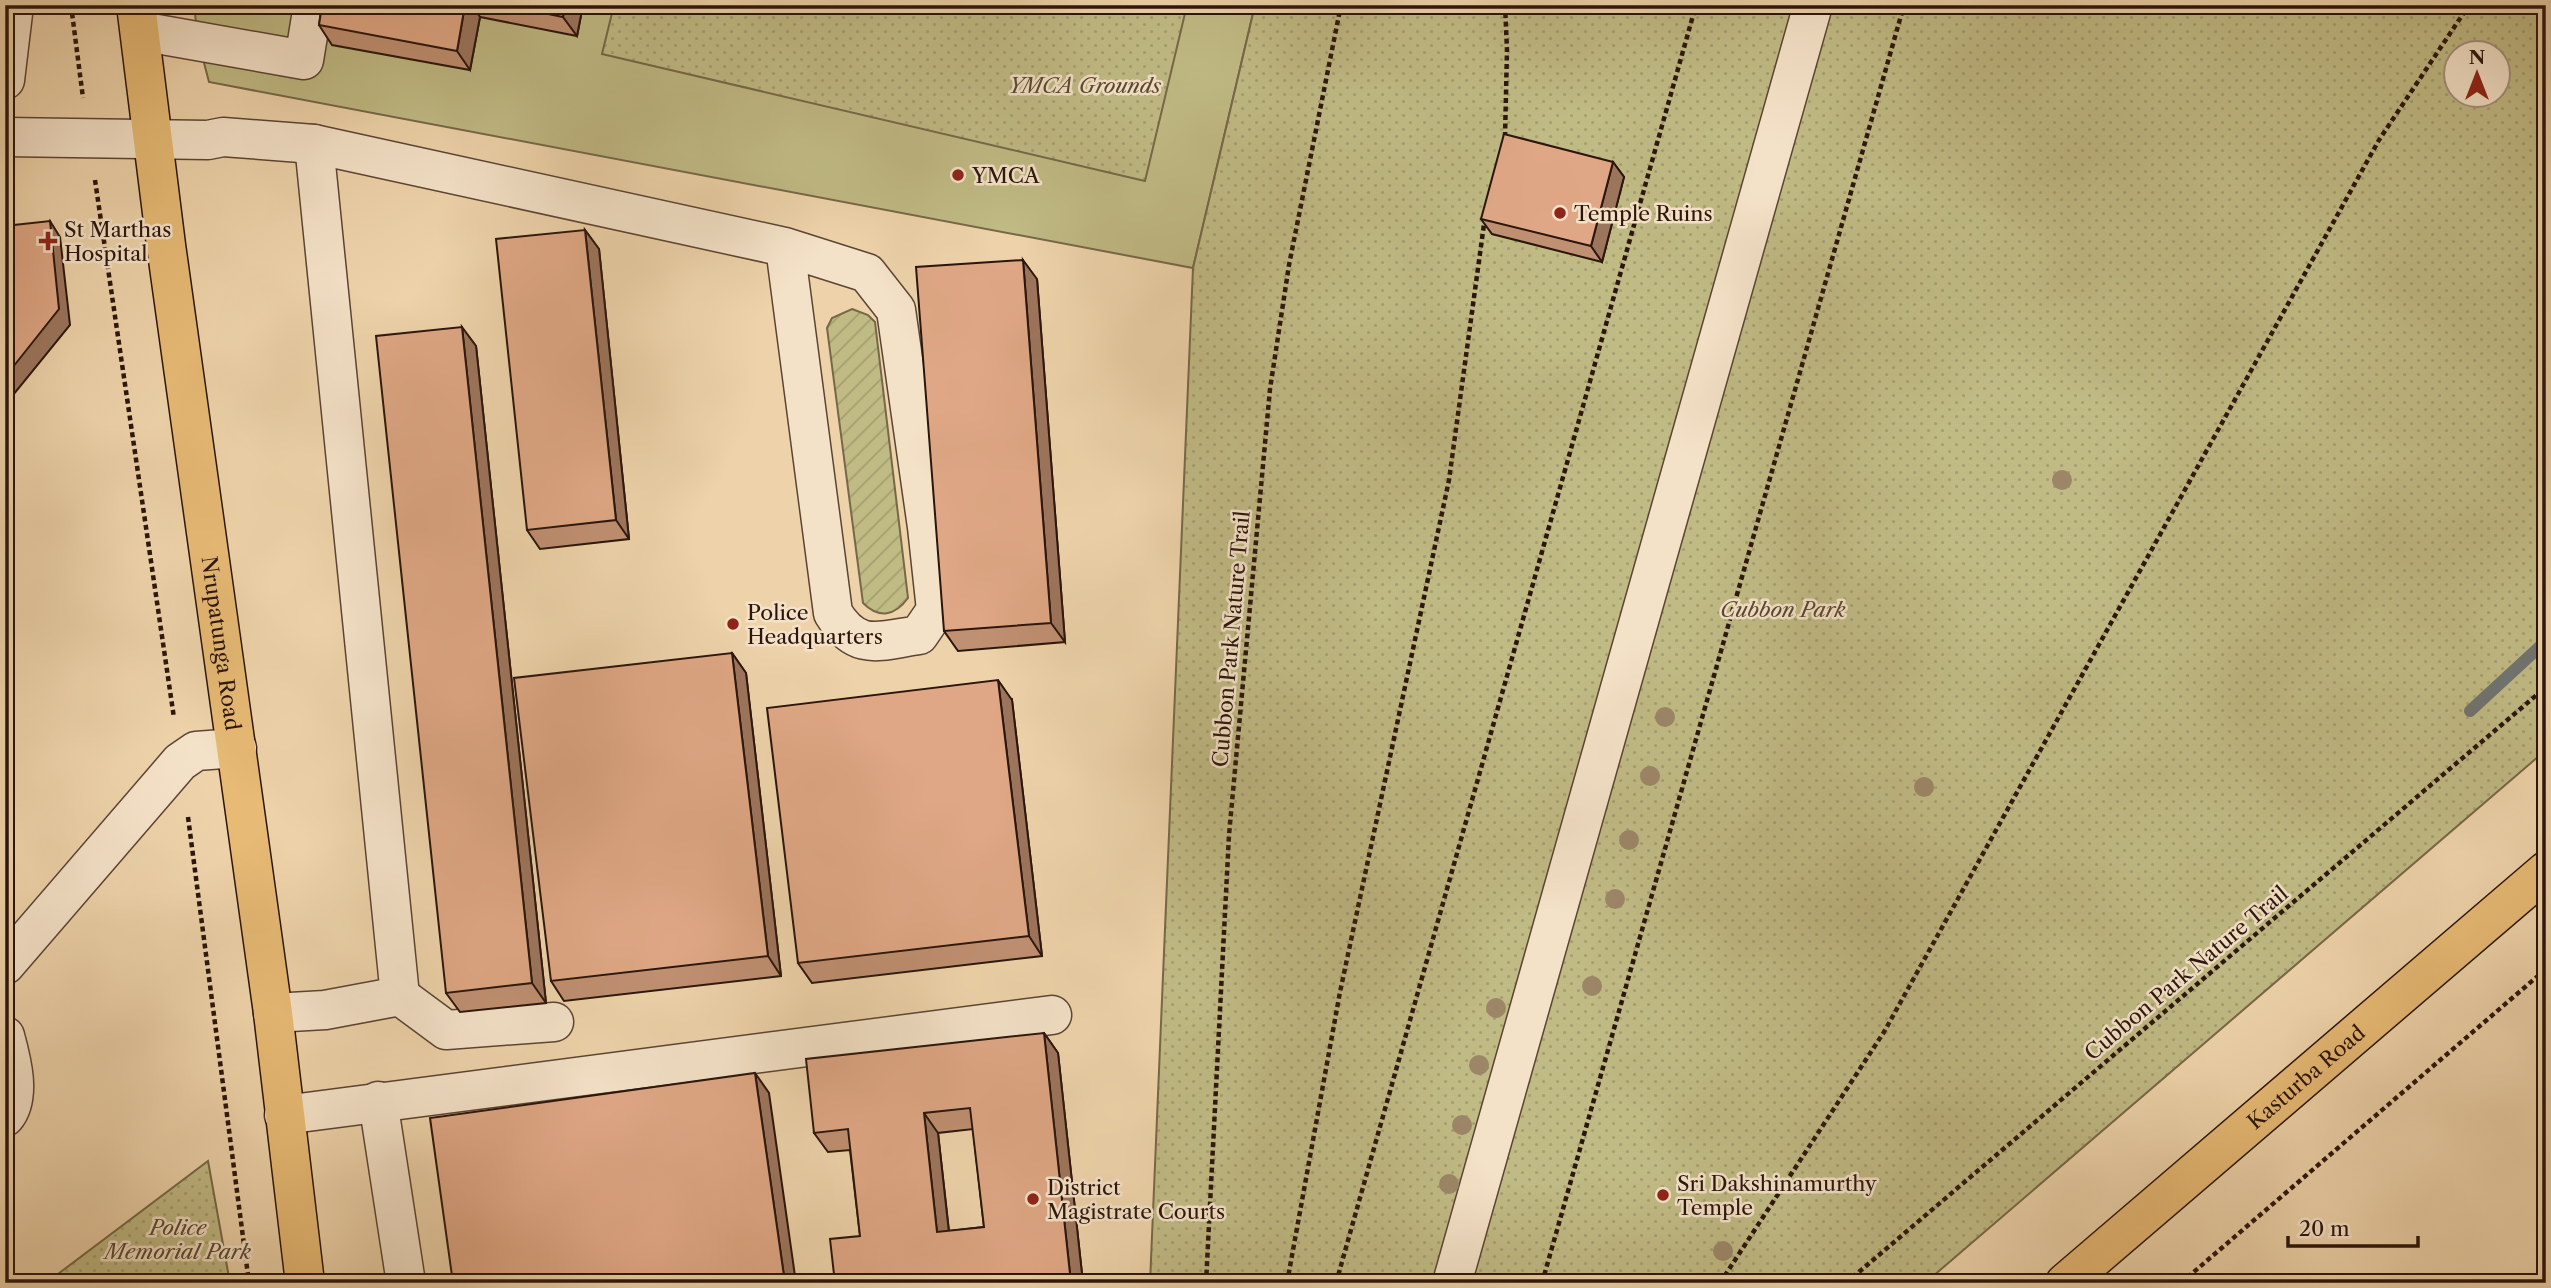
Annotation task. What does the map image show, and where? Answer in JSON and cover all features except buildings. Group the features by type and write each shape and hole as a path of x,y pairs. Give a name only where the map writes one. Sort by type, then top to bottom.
{"main road":[{"name":"Nrupatunga Road","path":"138,18 152,139 273,1013 305,1283"},
{"name":"Kasturba Road","path":"2065,1283 2546,871"}],"street":[{"path":"5,80 14,5"},
{"path":"138,18 304,60 313,5"},
{"path":"1452,1283 1812,5"},
{"path":"5,137 208,140 223,137 314,144 785,247 867,273 896,310 936,610 919,635 869,642 845,632 833,613 785,247"},
{"path":"314,144 400,996"},
{"path":"5,965 180,762 196,751 237,748"},
{"path":"273,1013 325,1010 400,996 446,1030 554,1022"},
{"path":"284,1115 1052,1015"},
{"path":"5,1036 14,1079 9,1112 5,1116"},
{"path":"379,1101 406,1283"}],"path":[{"path":"71,5 180,762 249,1283"},
{"name":"Cubbon Park Nature Trail","path":"1206,1283 1229,835 1270,389 1289,265 1341,5"},
{"path":"1505,5 1505,145"},
{"path":"1336,1283 1696,5"},
{"path":"1542,1283 1904,5"},
{"path":"1720,1283 1884,1032 2379,140 2469,5"},
{"path":"1287,1283 1340,992 1449,480 1481,231 1488,206"},
{"name":"Cubbon Park Nature Trail","path":"1846,1283 2546,687"},
{"path":"2181,1283 2546,969"}],"green space":[{"name":"YMCA","path":"194,5 1255,5 1193,268 209,82 198,40"},
{"name":"YMCA Grounds","path":"614,5 1187,5 1145,181 602,54"},
{"name":"Cubbon Park","path":"1255,5 2546,5 2546,750 1925,1283 1150,1283 1193,268"},
{"path":"852,309 868,315 875,322 908,598 898,609 887,613 875,612 863,603 827,328 832,318"},
{"name":"Police Memorial Park","path":"208,1161 230,1283 46,1283"}],"waterway":[{"path":"2470,711 2546,641"},
{"path":"2546,1025 2546,1036"}],"place":[{"name":"YMCA","path":"958,175"},
{"name":"Temple Ruins","path":"1560,213"},
{"name":"St Marthas Hospital","path":"48,241"},
{"name":"Police Headquarters","path":"733,624"},
{"name":"Sri Dakshinamurthy Temple","path":"1663,1195"},
{"name":"District Magistrate Courts","path":"1033,1199"}]}
